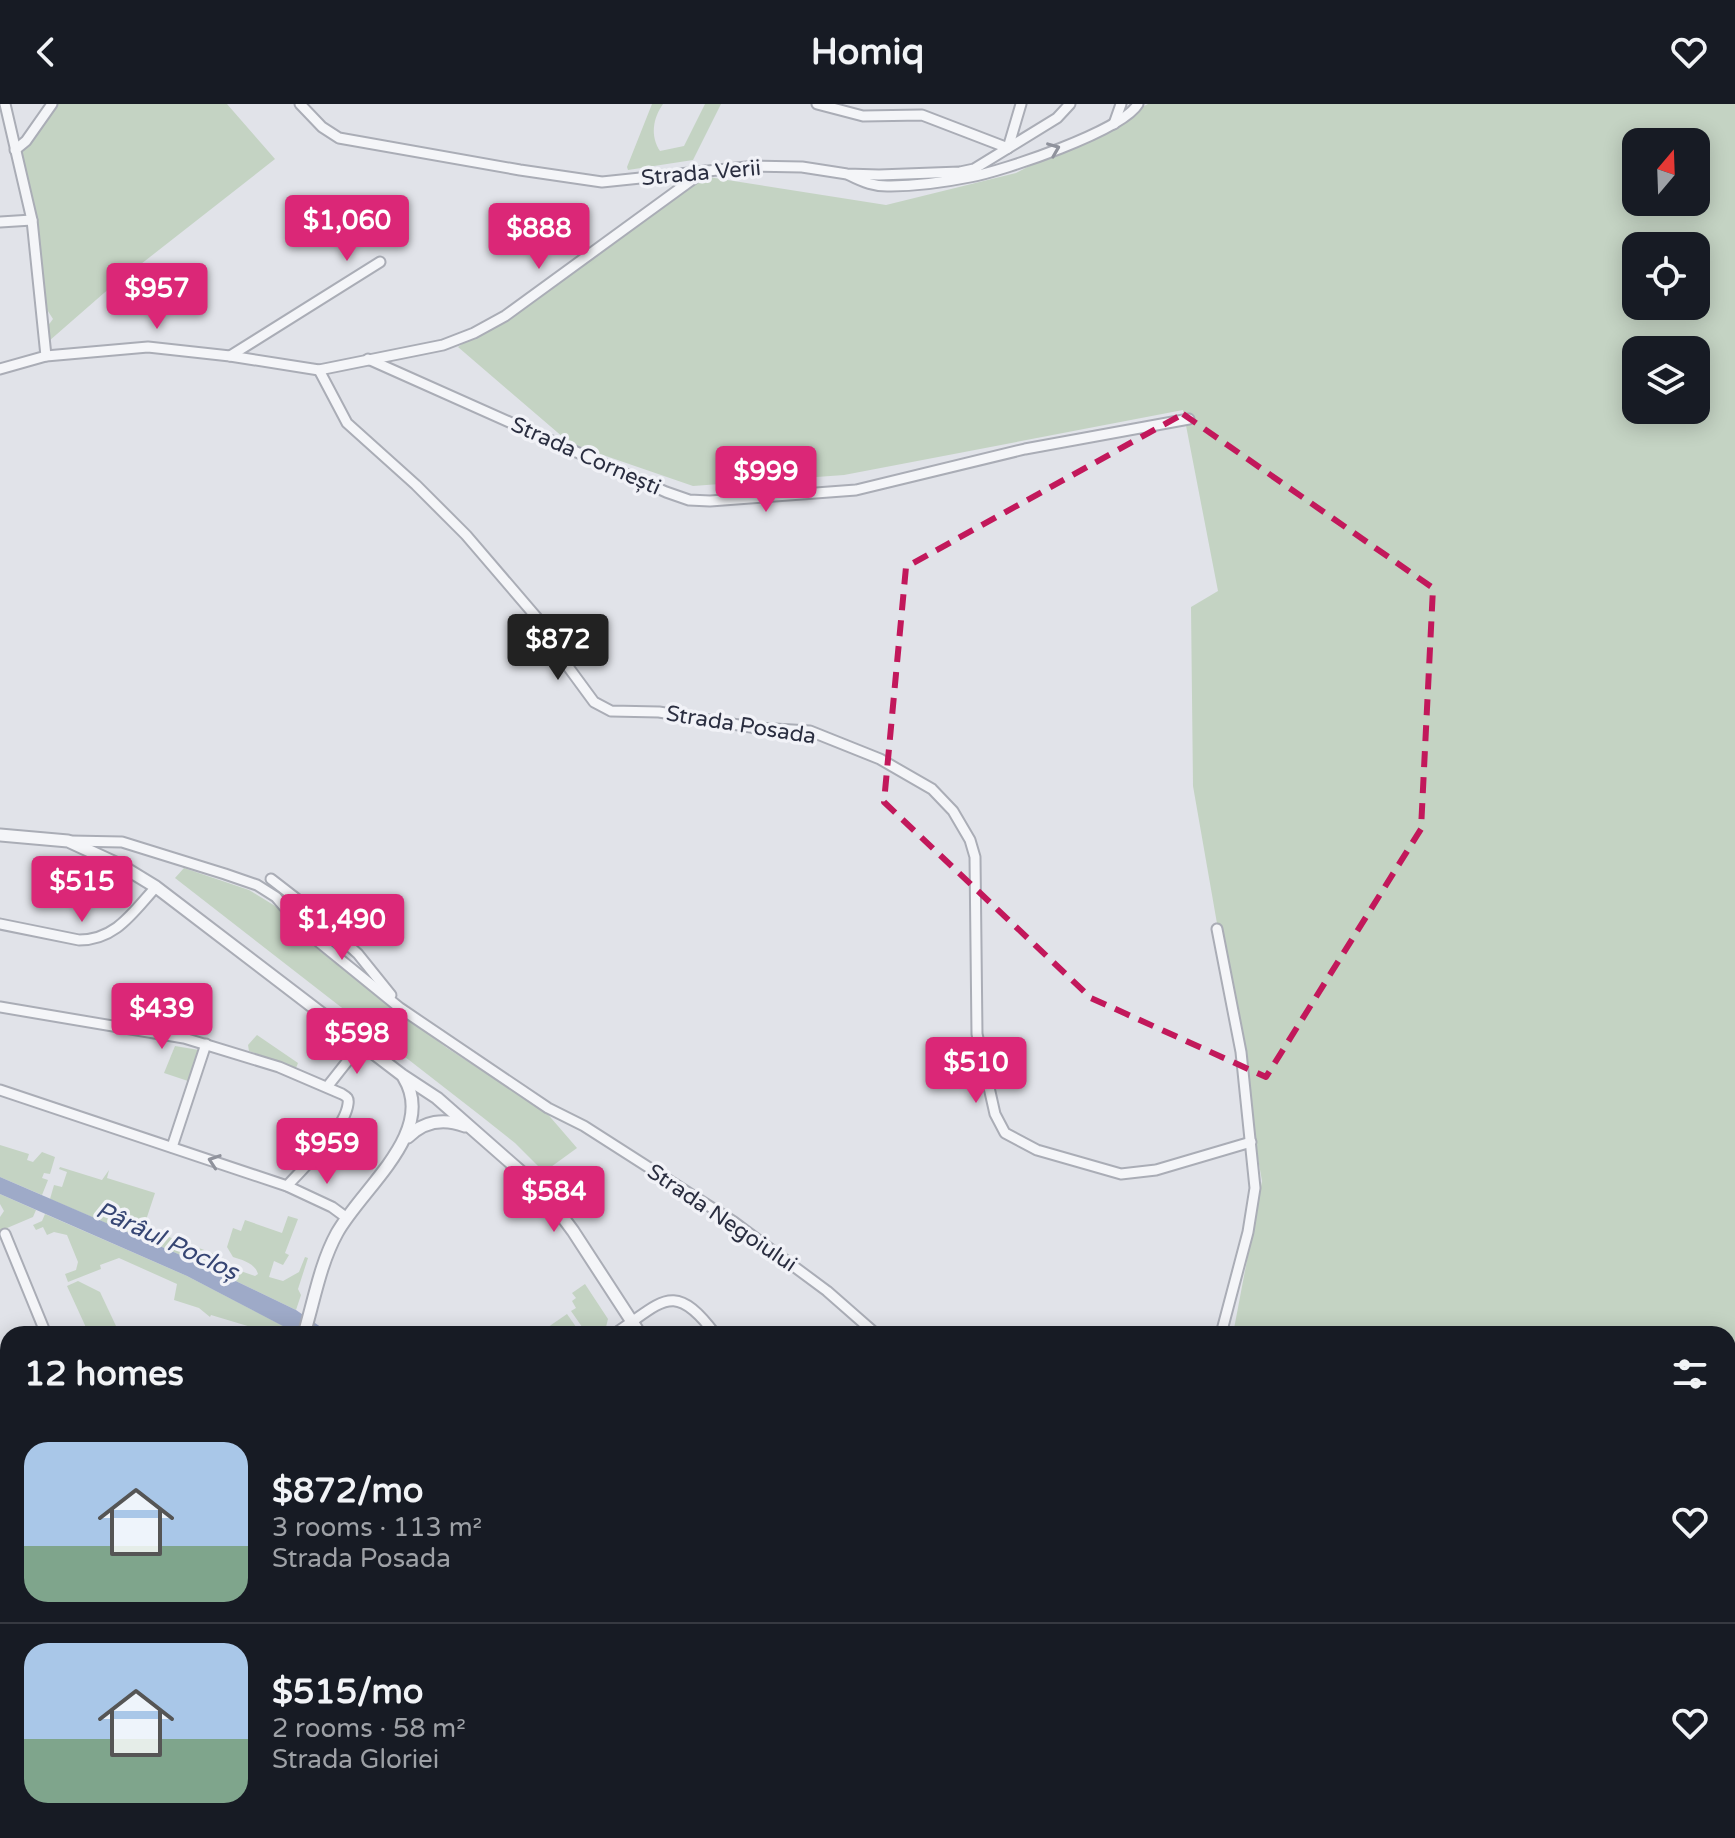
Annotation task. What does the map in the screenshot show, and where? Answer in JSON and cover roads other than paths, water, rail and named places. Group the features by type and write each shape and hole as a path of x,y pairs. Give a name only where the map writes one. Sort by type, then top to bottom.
{"street":[{"path":"5,104 32,220 46,356"},
{"path":"15,150 26,141 52,104"},
{"name":"Strada Verii","path":"300,104 322,127 339,138 602,182 756,166 802,167 847,174 933,173 974,169 1008,148"},
{"path":"817,104 863,116 922,115 1008,148"},
{"path":"1008,148 1021,104"},
{"path":"1008,148 1057,118 1070,104"},
{"path":"1114,124 1121,104"},
{"path":"847,174 866,184 889,186 945,181 993,171 1046,153 1114,124 1138,104"},
{"path":"0,369 46,356 148,347 319,370 443,345 505,316 704,171"},
{"path":"0,222 32,220"},
{"path":"230,356 380,262"},
{"name":"Strada Cornești","path":"368,359 689,500 856,490 1025,449 1189,419"},
{"name":"Strada Posada","path":"319,370 347,423 466,535 544,626 594,702 611,711 659,712 745,726 810,731 880,759 932,789 953,811 970,840 975,857 977,1034 995,1114 1005,1133 1037,1150 1121,1174 1156,1170 1251,1142"},
{"name":"Strada Negoiului","path":"0,835 122,842 247,881 276,897 304,930 399,1007 548,1108 584,1126 734,1222 827,1291 867,1326"},
{"path":"68,841 120,865 156,887 471,1128 544,1192 635,1326"},
{"name":"Strada Negoiului","path":"271,879 358,954 399,1007"},
{"path":"0,924 79,940 105,937 119,928 156,887"},
{"path":"302,903 306,920 304,930"},
{"path":"1217,929 1241,1052 1255,1188 1248,1232 1223,1326"},
{"path":"0,1007 206,1044 279,1067 342,1094 348,1104 334,1132 287,1186"},
{"path":"172,1147 206,1044"},
{"path":"327,1087 361,1044"},
{"path":"361,1044 390,1059 439,1095 471,1128"},
{"path":"402,1075 412,1091 419,1121 451,1121 471,1128"},
{"path":"0,1090 287,1186 332,1207 347,1218"},
{"path":"306,1326 326,1259 347,1218 402,1143 431,1123 442,1110 436,1099 424,1096 414,1109 402,1143"},
{"path":"5,1234 43,1326"},
{"path":"626,1326 659,1304 671,1301 684,1301 697,1310 709,1326"}],"water":[{"name":"Pârâul Pocloș","path":"0,1177 192,1260 296,1310 319,1326 283,1326 187,1276 0,1194"}]}
